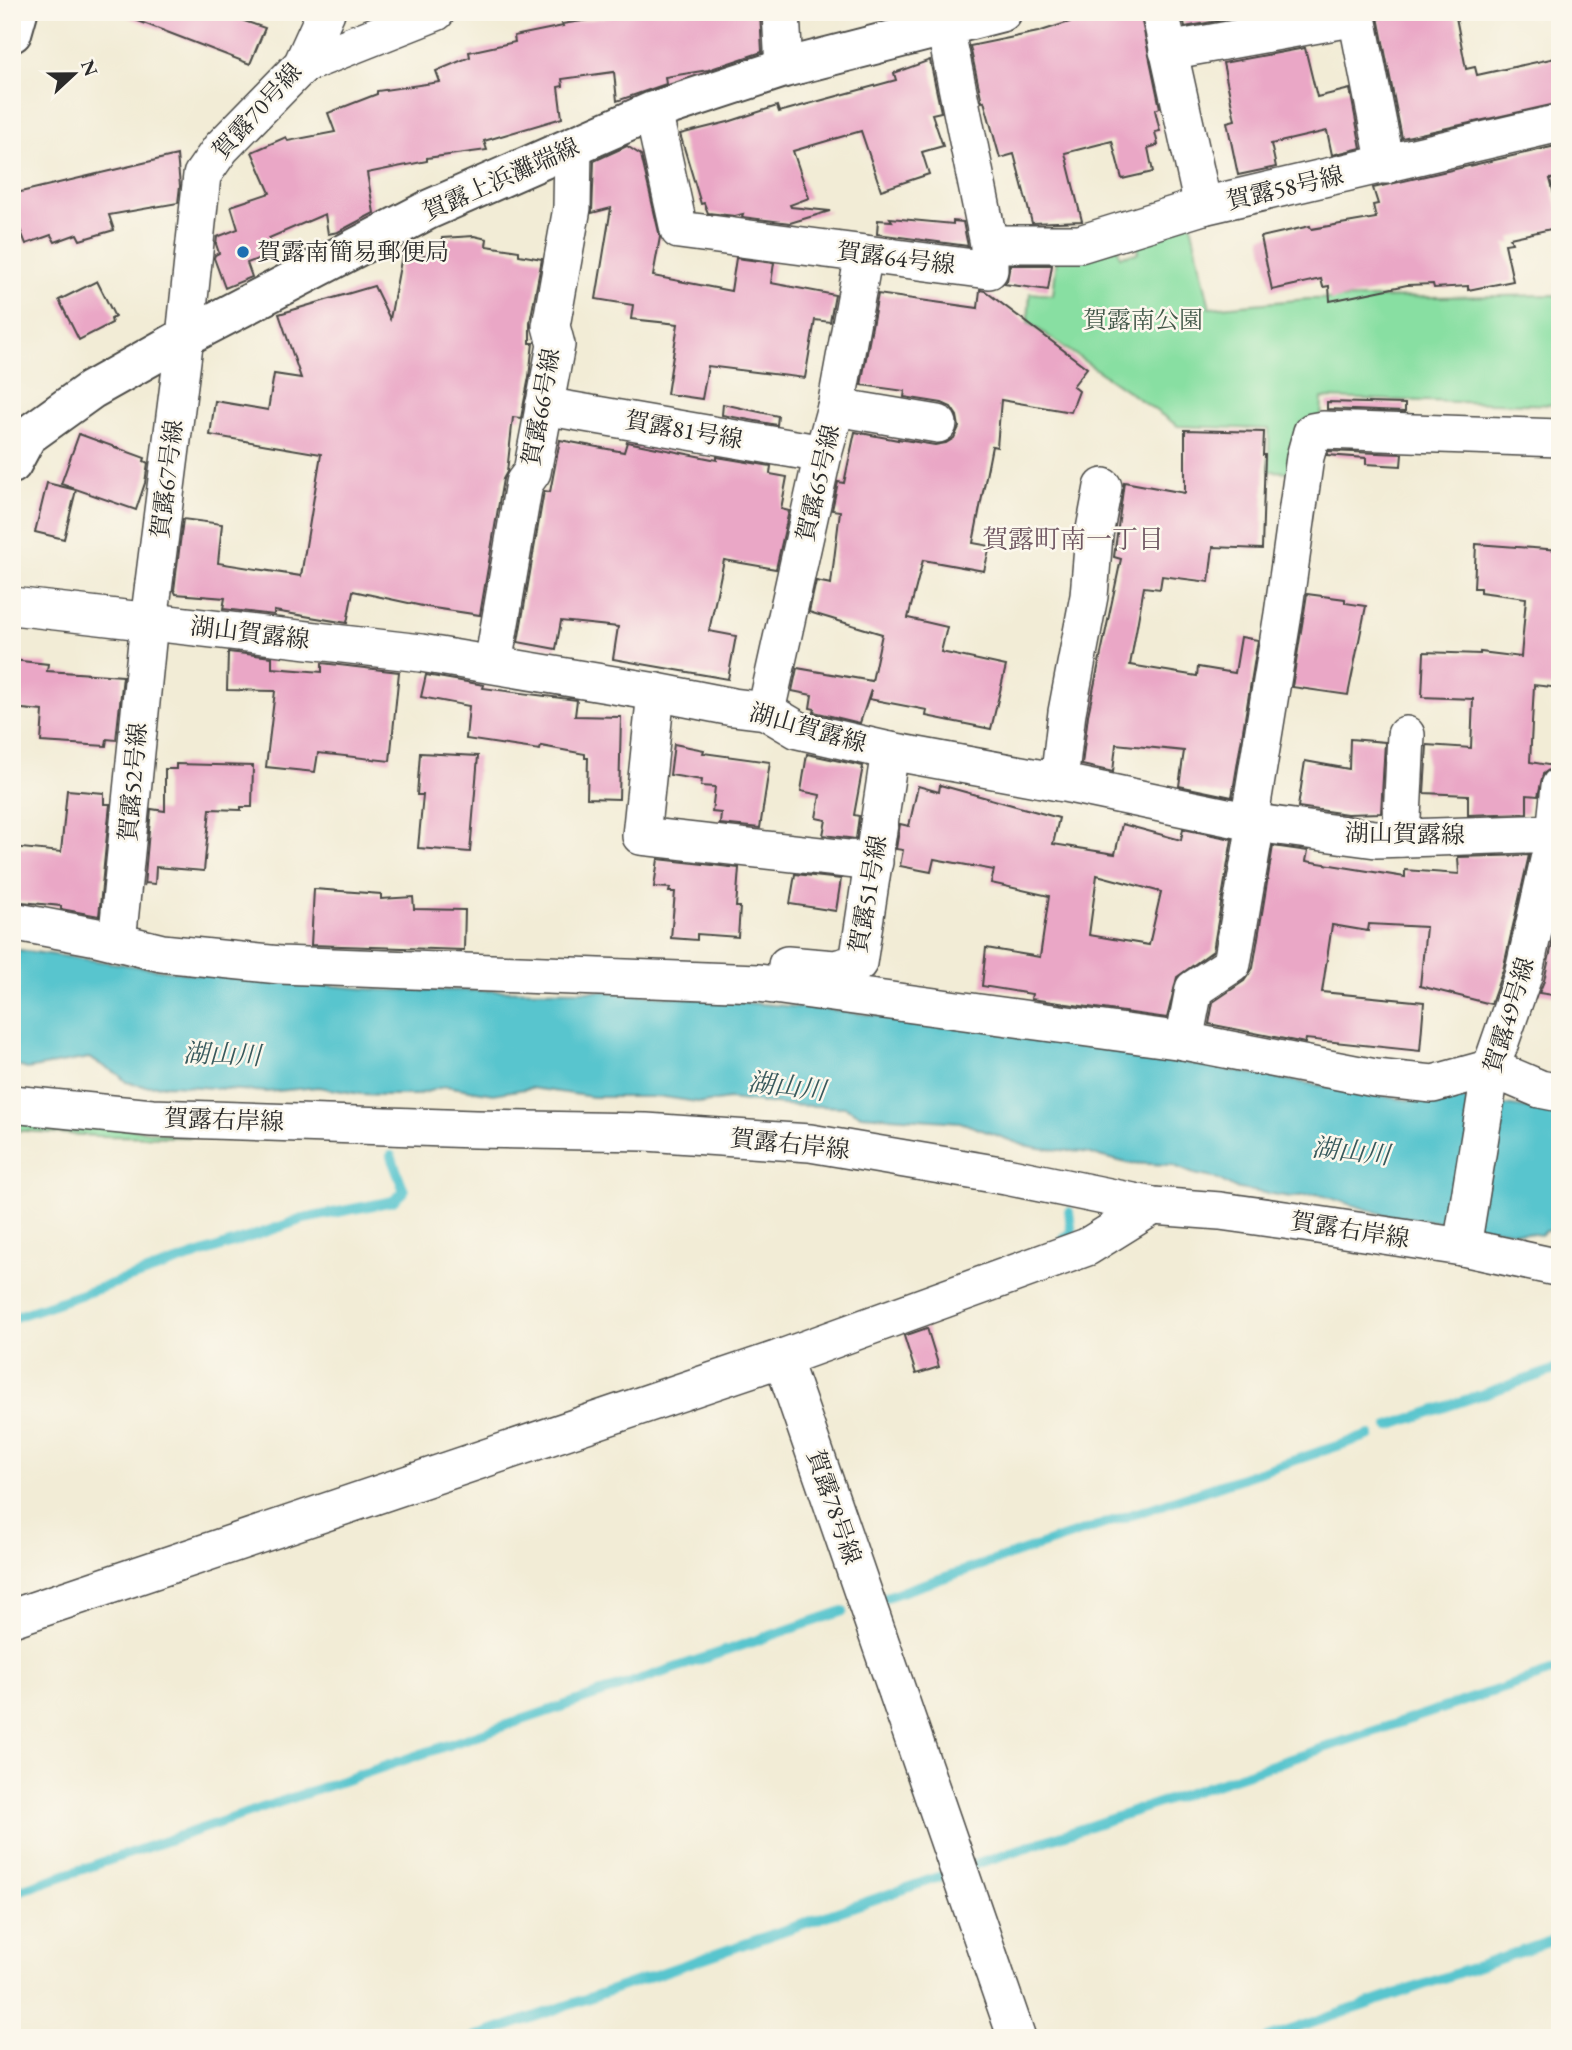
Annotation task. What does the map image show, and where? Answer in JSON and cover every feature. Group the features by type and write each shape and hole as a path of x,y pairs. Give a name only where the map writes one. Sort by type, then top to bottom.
{"main road":[{"path":"12,33 18,12"},
{"name":"賀露上浜灘端線","path":"12,464 27,436 92,390 185,337 419,214 653,111 784,68 1002,12"}],"street":[{"name":"賀露70号線","path":"185,337 202,175 221,149 302,65 326,12"},
{"path":"302,65 436,12"},
{"path":"781,12 784,68"},
{"name":"賀露58号線","path":"1160,12 1203,206 1560,123"},
{"path":"1168,51 1356,14 1385,165"},
{"name":"賀露64号線","path":"653,111 679,230 989,270 989,244 945,27"},
{"name":"賀露66号線","path":"493,664 524,483 532,472 556,345 551,326 572,208 573,148"},
{"path":"989,244 1080,244 1203,206"},
{"name":"賀露65号線","path":"766,711 823,454 836,407 864,254"},
{"name":"賀露67号線","path":"149,622 185,337"},
{"name":"賀露81号線","path":"544,406 823,454"},
{"path":"836,407 938,424"},
{"path":"1184,1041 1194,989 1232,964 1305,457 1312,432 1324,430 1560,438"},
{"path":"1059,782 1073,670 1089,596 1094,535 1103,487"},
{"name":"湖山賀露線","path":"12,606 421,653 766,711 798,730 890,751 1059,782 1252,823 1376,839 1557,833"},
{"name":"賀露52号線","path":"117,942 149,622"},
{"path":"656,692 640,836 874,863"},
{"path":"1401,838 1406,735"},
{"name":"賀露51号線","path":"759,983 762,962 835,969 858,963 890,751"},
{"name":"賀露49号線","path":"1463,1239 1481,1116 1491,1068 1523,976 1557,833 1560,786"},
{"path":"12,921 162,953 279,965 759,983 1184,1041 1375,1078 1433,1084 1491,1068 1540,1089 1560,1093"},
{"name":"賀露右岸線","path":"12,1104 152,1118 646,1132 810,1143 1006,1176 1153,1206 1463,1239 1560,1268"},
{"path":"12,1618 782,1357 1087,1247 1153,1206"},
{"name":"賀露78号線","path":"782,1357 1017,2038"}],"green space":[{"name":"賀露南公園","path":"1190,220 1210,308 1308,299 1560,295 1560,405 1322,398 1321,423 1296,472 1269,471 1269,429 1178,426 1028,322 1030,293 1053,295 1057,257 1117,246 1120,256 1138,253 1138,241"},
{"path":"12,1113 192,1137 97,1136 12,1130"}],"water":[{"name":"湖山川","path":"12,949 193,974 381,990 603,991 833,1010 995,1031 1413,1101 1456,1098 1560,1113 1560,1230 1545,1231 1541,1235 1386,1215 1317,1194 1291,1197 1234,1188 1218,1179 1194,1174 1172,1165 1127,1163 1083,1152 1023,1145 960,1122 861,1115 845,1107 783,1105 729,1099 703,1103 664,1097 593,1097 531,1088 493,1094 446,1086 416,1095 385,1095 318,1087 267,1092 172,1085 144,1086 126,1082 118,1074 89,1058 27,1069 12,1064"}],"building":[{"path":"120,12 245,12 241,20 265,28 250,64"},
{"path":"642,12 760,12 762,52 708,70 665,77 666,84 617,101 614,72 562,79 563,86 558,87 562,118 484,141 487,150 427,158 427,161 367,173 374,213 338,232 328,234 325,214 269,238 274,253 247,263 252,277 225,288 214,258 219,253 217,237 238,229 231,206 270,193 252,152 286,137 288,141 335,132 328,113 377,94 377,91 440,82 436,71 470,57 469,52 515,42 514,36 563,26 562,24"},
{"path":"1081,12 1140,12 1160,108 1155,110 1160,131 1155,132 1158,145 1148,148 1153,172 1122,179 1112,141 1065,153 1082,221 1032,223 1014,154 1000,158 984,101 982,102 970,46 1038,32 1082,18"},
{"path":"1182,12 1265,12 1185,27"},
{"path":"1377,12 1455,12 1466,69 1475,67 1477,75 1560,57 1560,103 1402,138"},
{"path":"1305,48 1317,97 1350,89 1361,148 1332,155 1327,131 1271,144 1276,167 1238,175 1227,122 1235,120 1223,63"},
{"path":"930,60 941,112 932,114 943,146 922,152 929,174 881,190 861,131 793,151 809,198 790,205 791,207 830,211 790,223 742,217 743,214 735,216 708,213 704,203 701,204 680,134 777,106 779,112 896,80 894,73"},
{"path":"1560,145 1560,178 1550,179 1560,227 1510,238 1512,243 1505,244 1513,281 1468,290 1468,286 1434,288 1433,284 1407,285 1330,301 1329,286 1323,287 1321,279 1272,290 1261,237 1310,226 1311,229 1376,218 1373,205 1378,204 1373,188"},
{"path":"627,146 641,155 660,237 653,276 731,291 736,258 774,263 771,283 835,295 830,322 815,320 805,378 708,366 702,399 667,394 678,324 631,319 633,305 596,299 611,208 592,213 594,161"},
{"path":"177,155 180,186 178,203 109,215 114,230 80,240 77,234 55,242 51,235 26,244 12,209 12,194"},
{"path":"890,218 953,224 953,221 963,222 968,246 877,234 878,220 892,221"},
{"path":"474,236 487,239 486,246 519,251 519,255 542,259 530,322 530,343 533,343 529,377 521,418 513,417 507,472 503,479 480,615 353,591 347,623 274,611 274,615 223,609 225,598 176,594 174,590 183,519 222,524 218,563 301,576 321,454 210,435 215,401 268,410 274,374 301,378 279,314 374,286 390,319 403,250 427,256 428,252 438,254 442,238"},
{"path":"1010,265 1052,265 1048,290 1004,284"},
{"path":"97,281 115,317 111,319 112,323 79,340 59,300"},
{"path":"980,290 985,291 1087,368 1073,386 1079,391 1071,412 1001,400 997,447 992,446 973,543 990,546 984,571 923,560 908,618 947,627 941,652 1006,666 991,729 926,716 927,710 869,699 871,690 860,723 814,712 815,709 810,708 812,695 792,691 797,668 872,681 882,634 809,612 816,581 831,584 840,511 832,510 838,482 844,483 855,432 935,445 954,438 959,427 957,416 951,407 942,403 904,397 905,391 861,385 878,294 978,308"},
{"path":"1327,402 1405,404 1405,412 1327,409"},
{"path":"723,404 778,416 777,425 722,415"},
{"path":"1185,430 1264,432 1262,549 1213,547 1209,582 1162,576 1160,589 1144,587 1130,665 1197,676 1198,667 1235,673 1241,637 1258,640 1232,797 1179,786 1184,751 1116,744 1113,772 1082,765 1088,715 1121,559 1114,557 1124,482 1185,493"},
{"path":"79,434 145,458 144,461 148,463 145,483 136,510 61,484"},
{"path":"560,440 624,452 627,442 717,460 717,457 771,466 770,474 787,477 781,509 789,511 776,569 724,560 709,631 736,636 728,679 613,659 618,627 561,621 556,649 518,642 544,491 550,492"},
{"path":"1328,451 1402,454 1401,466 1366,464 1366,458 1327,455"},
{"path":"47,483 76,490 64,539 35,532"},
{"path":"1476,544 1560,550 1560,688 1534,685 1530,762 1554,766 1543,774 1538,796 1527,795 1527,813 1468,815 1468,795 1424,793 1427,745 1471,748 1473,699 1422,697 1424,652 1480,652 1521,657 1526,598 1480,592 1480,588 1474,588"},
{"path":"1307,594 1345,599 1345,603 1366,606 1348,695 1292,687"},
{"path":"228,652 272,657 272,668 322,672 322,663 399,672 390,761 318,753 315,772 266,767 275,691 227,690"},
{"path":"12,660 48,664 47,671 123,676 116,740 107,739 106,746 41,742 43,711 12,708"},
{"path":"426,675 484,685 483,688 577,700 575,716 621,717 619,799 587,798 588,758 585,758 585,754 541,746 540,750 466,739 469,706 421,697"},
{"path":"1350,739 1385,742 1381,813 1347,814 1298,807 1305,761 1349,769"},
{"path":"674,744 704,750 703,753 770,762 760,828 720,824 721,813 712,812 715,787 701,786 702,780 670,775"},
{"path":"420,753 478,756 470,852 418,848 423,795 417,795"},
{"path":"807,754 863,766 854,815 859,816 856,839 823,835 826,820 816,818 820,795 801,791"},
{"path":"176,764 253,766 252,807 241,807 241,810 210,809 204,871 156,867 155,884 145,883 144,886 151,809 165,811 165,769 176,769"},
{"path":"940,785 1059,818 1053,844 1115,854 1122,824 1181,840 1183,829 1232,839 1213,951 1177,977 1167,1018 1031,999 1032,994 982,986 986,948 1040,957 1049,896 991,883 994,870 934,859 931,872 900,866 903,850 896,849 900,824 909,826 918,786 939,792","holes":["1097,875 1161,892 1149,945 1089,935"]},
{"path":"67,790 104,793 104,804 110,804 99,916 61,909 61,906 12,901 12,847 61,852"},
{"path":"1273,846 1308,851 1306,861 1405,877 1405,870 1459,874 1458,857 1529,855 1503,970 1491,1004 1420,986 1426,927 1369,924 1368,931 1332,925 1322,992 1424,1002 1420,1051 1306,1039 1305,1043 1209,1024 1213,1002 1244,981 1253,968"},
{"path":"658,859 739,868 736,907 740,907 738,937 697,934 697,940 671,938 675,892 669,892 670,888 654,887"},
{"path":"795,874 841,879 836,911 790,904"},
{"path":"314,889 381,894 381,899 413,897 414,909 465,910 464,950 311,945"},
{"path":"1560,908 1560,996 1539,993"},
{"path":"927,1328 939,1367 916,1374 904,1336"}],"waterway":[{"path":"12,1318 303,1219 393,1201 404,1191 391,1156"},
{"path":"1064,1237 1072,1234 1069,1212"},
{"path":"1389,1426 1560,1368"},
{"path":"880,1599 1370,1435"},
{"path":"12,1893 843,1611"},
{"path":"967,1867 1560,1669"},
{"path":"473,2038 953,1872"},
{"path":"1268,2038 1560,1938"}],"place":[{"name":"賀露南簡易郵便局","path":"243,252"}],"district":[{"name":"賀露町南一丁目","path":"1073,539"}]}
